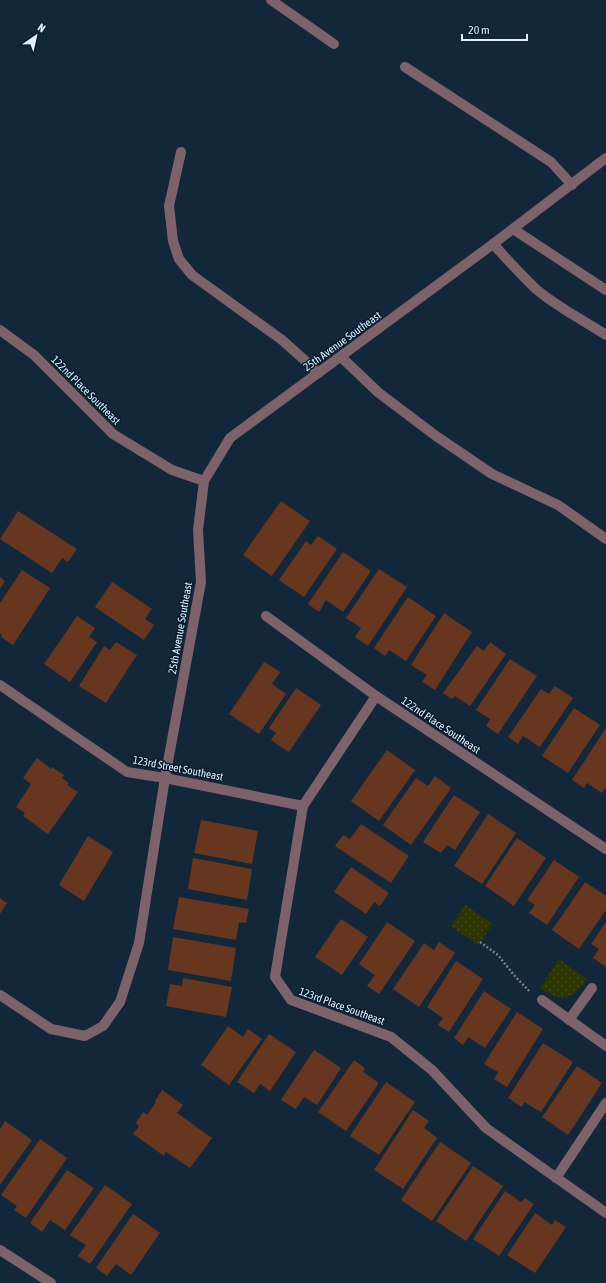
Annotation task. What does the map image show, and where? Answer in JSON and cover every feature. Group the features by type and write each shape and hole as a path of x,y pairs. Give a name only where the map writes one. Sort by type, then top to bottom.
{"street":[{"path":"271,0 334,44"},
{"path":"405,68 551,162 572,185"},
{"path":"180,152 169,206 173,241 179,258 192,275 282,340 319,373"},
{"name":"25th Avenue Southeast","path":"0,995 51,1029 85,1036 103,1026 120,1002 139,943 165,778 201,582 198,530 204,481 230,438 493,244 606,158"},
{"path":"513,229 606,290"},
{"path":"493,244 518,272 537,289 555,303 606,335"},
{"name":"122nd Place Southeast","path":"0,330 34,355 113,434 172,470 204,481"},
{"path":"341,357 379,392 436,436 492,474 558,504 606,538"},
{"name":"122nd Place Southeast","path":"266,616 376,696 606,849"},
{"name":"123rd Street Southeast","path":"0,685 127,772 165,778 303,806"},
{"name":"123rd Place Southeast","path":"376,696 303,806 275,977 291,1000 391,1037 432,1070 486,1128 606,1213"},
{"path":"569,1020 592,988"},
{"path":"542,1000 606,1046"},
{"path":"556,1178 606,1103"},
{"path":"0,1250 51,1283"}],"path":[{"path":"480,942 498,955 530,993 542,1000"}],"green space":[{"path":"465,905 493,924 478,945 451,926"},
{"path":"559,959 587,979 582,987 575,993 571,996 562,998 550,995 540,988"}],"building":[{"path":"281,501 310,521 272,576 243,555"},
{"path":"18,511 77,549 68,562 62,558 52,573 0,539"},
{"path":"318,536 337,549 304,597 279,580 306,541 311,545"},
{"path":"343,552 371,571 343,612 326,600 319,612 308,604"},
{"path":"379,569 407,587 368,646 355,637 361,628 346,618"},
{"path":"22,570 50,588 13,645 1,637 0,603"},
{"path":"0,577 5,581 0,589"},
{"path":"112,582 152,609 145,619 154,625 144,640 95,607"},
{"path":"408,597 436,616 406,661 389,650 385,656 374,648"},
{"path":"444,613 472,632 435,690 422,682 427,675 411,665"},
{"path":"77,616 95,628 89,637 97,642 70,682 44,664"},
{"path":"116,642 137,655 106,703 79,686 104,646 110,650"},
{"path":"490,642 506,654 470,706 455,696 452,699 443,693 477,646 484,651"},
{"path":"510,659 537,676 498,734 486,726 490,719 476,710"},
{"path":"264,662 280,672 272,684 286,694 259,734 229,714"},
{"path":"555,686 573,698 540,747 523,736 518,744 508,737 541,689 549,694"},
{"path":"296,688 321,705 289,752 271,740 276,733 269,728"},
{"path":"574,708 600,725 568,773 542,756"},
{"path":"606,728 606,787 602,793 587,783 584,788 572,780"},
{"path":"387,750 415,770 379,821 351,801"},
{"path":"37,758 51,769 52,767 64,775 62,778 69,783 67,785 78,792 48,834 23,816 25,813 16,807 31,784 23,778"},
{"path":"435,776 451,788 411,845 383,825 416,778 428,786"},
{"path":"454,795 480,812 455,850 447,845 441,853 423,842"},
{"path":"488,814 516,833 482,884 454,866"},
{"path":"201,820 258,831 252,864 194,853"},
{"path":"361,824 409,856 391,883 335,846 343,835 350,839"},
{"path":"88,836 113,852 84,901 59,885"},
{"path":"517,838 546,858 514,906 485,886"},
{"path":"193,858 252,869 247,900 188,889"},
{"path":"554,860 579,877 547,925 529,913 535,905 527,900"},
{"path":"351,867 389,893 380,906 374,902 366,914 334,892"},
{"path":"585,882 606,896 606,910 579,949 552,930"},
{"path":"179,897 249,909 246,923 239,922 236,940 173,929"},
{"path":"0,898 7,903 0,914"},
{"path":"341,919 368,937 342,975 315,957"},
{"path":"387,922 415,941 379,994 367,986 375,975 359,964"},
{"path":"606,922 606,967 593,958 599,949 591,944"},
{"path":"173,937 236,948 231,981 168,970"},
{"path":"439,942 455,953 419,1007 393,989 424,943 434,950"},
{"path":"456,961 483,979 449,1032 438,1025 443,1018 427,1007"},
{"path":"183,978 232,987 226,1017 166,1006 170,984 182,986"},
{"path":"484,991 511,1009 485,1048 468,1037 463,1045 454,1038"},
{"path":"517,1012 543,1029 507,1087 494,1079 498,1072 484,1064"},
{"path":"228,1026 243,1037 248,1029 262,1039 229,1085 201,1065"},
{"path":"269,1034 296,1052 270,1091 260,1084 254,1093 237,1082"},
{"path":"543,1043 573,1062 541,1112 524,1102 522,1107 508,1098"},
{"path":"314,1050 341,1068 317,1105 304,1097 296,1109 281,1100"},
{"path":"354,1060 365,1068 363,1072 379,1083 346,1131 318,1112"},
{"path":"577,1066 602,1083 568,1135 542,1117"},
{"path":"386,1082 415,1102 379,1155 350,1136"},
{"path":"162,1090 183,1105 177,1113 212,1138 190,1168 166,1152 164,1156 133,1134 139,1126 136,1123 143,1112 147,1115"},
{"path":"413,1110 429,1121 424,1128 437,1138 403,1189 374,1170"},
{"path":"5,1121 32,1140 0,1185 0,1129"},
{"path":"40,1139 67,1158 26,1218 14,1210 17,1206 1,1195"},
{"path":"440,1142 471,1163 432,1221 401,1200"},
{"path":"473,1166 503,1186 466,1241 436,1221"},
{"path":"67,1170 94,1188 65,1230 50,1220 42,1232 30,1223"},
{"path":"105,1185 132,1204 90,1264 78,1256 86,1245 70,1235"},
{"path":"505,1191 521,1202 525,1198 534,1204 499,1256 473,1239"},
{"path":"535,1213 552,1225 555,1220 566,1227 535,1273 507,1255"},
{"path":"133,1214 160,1233 131,1275 116,1264 107,1276 96,1268"}]}
